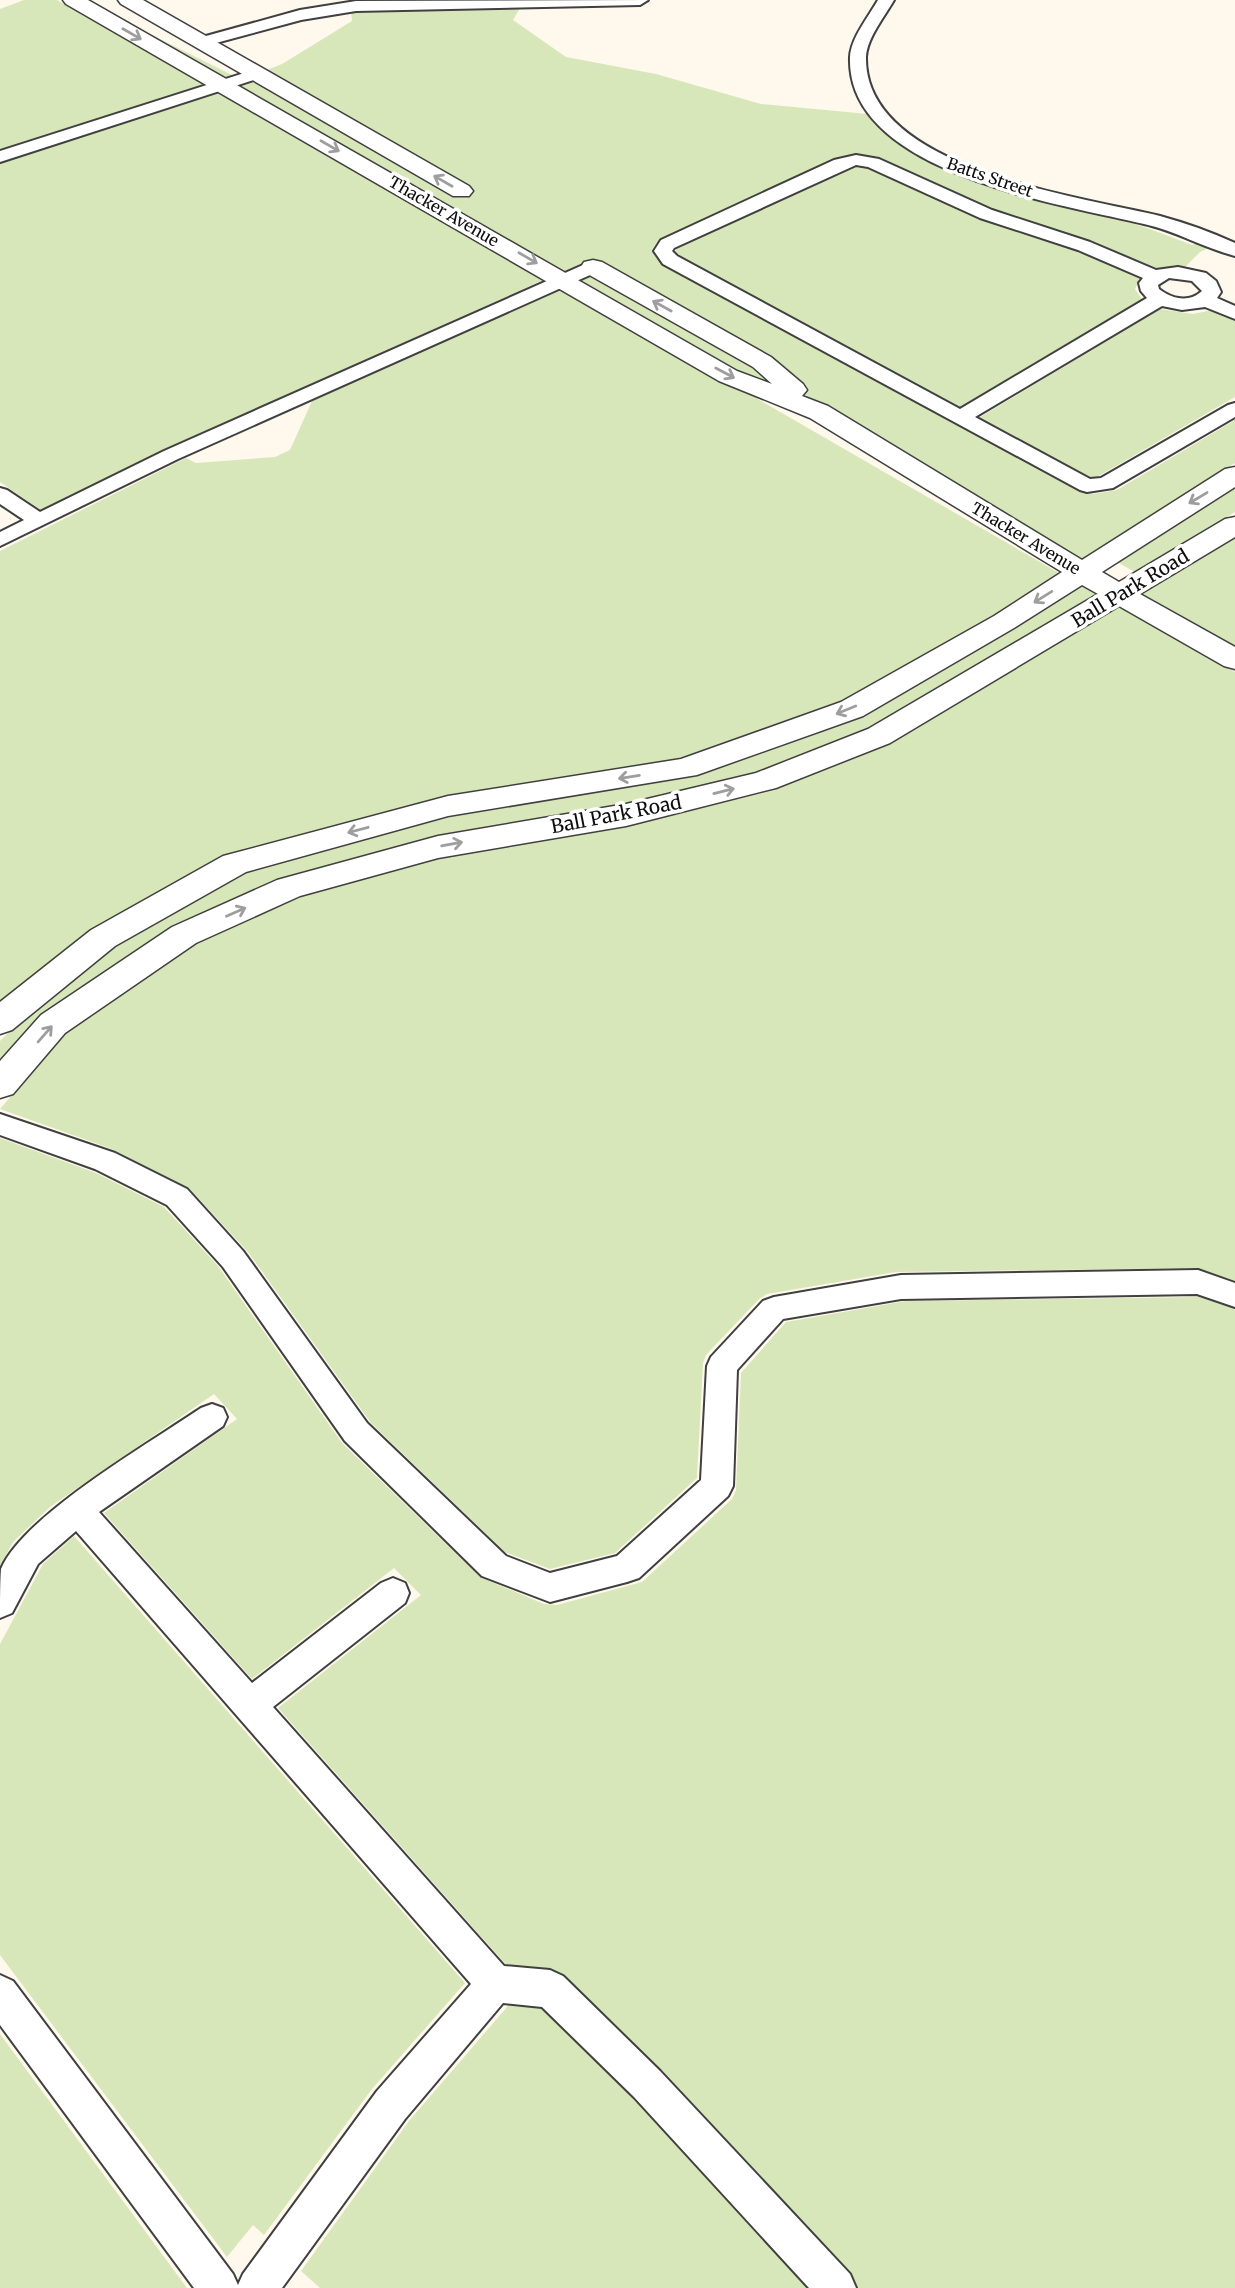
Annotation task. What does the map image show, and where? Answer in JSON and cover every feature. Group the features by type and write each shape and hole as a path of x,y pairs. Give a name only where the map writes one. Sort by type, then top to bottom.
{"street":[{"name":"Thacker Avenue","path":"73,0 564,279 729,376 819,412 1083,573 1235,660"},
{"name":"Thacker Avenue","path":"128,0 484,204"},
{"path":"201,42 300,15 356,6 640,0"},
{"name":"Batts Street","path":"886,0 858,55 860,78 869,103 888,126 914,146 945,163 998,184 1186,230 1213,260"},
{"path":"0,157 257,74"},
{"path":"368,168 399,156"},
{"path":"1155,276 1084,246 986,214 873,163 856,160 840,164 667,244 663,251 670,260 1087,486 1106,484 1235,409"},
{"name":"Thacker Avenue","path":"568,253 762,362 819,412"},
{"path":"1213,260 1212,288 1210,296 1205,300 1178,304 1160,299 1148,287 1148,283 1155,276 1213,260"},
{"path":"0,540 171,455 592,267"},
{"path":"960,418 1160,299"},
{"path":"1205,300 1235,313"},
{"name":"Ball Park Road","path":"0,1021 103,939 235,864 448,806 686,768 852,709 1083,573 1235,475"},
{"path":"0,494 39,521"},
{"name":"Ball Park Road","path":"0,1085 53,1024 184,935 289,888 438,847 626,815 765,781 879,736 1235,525"},
{"path":"0,1124 105,1161 177,1197 233,1259 356,1432 494,1566 550,1588 626,1568 717,1486 722,1366 774,1308 901,1287 1198,1282 1235,1295"},
{"path":"0,1603 26,1554 77,1510 212,1417"},
{"path":"77,1510 495,1984 550,1989 647,2084 836,2288"},
{"path":"249,1706 393,1593"},
{"path":"257,2288 391,2105 495,1984"},
{"path":"0,1994 219,2288"}],"green space":[{"path":"24,0 57,0 209,85 0,151 0,9"},
{"path":"84,1 242,80 282,64 352,21 351,11 520,8 513,20 566,57 656,74 761,104 868,114 891,137 916,156 975,182 1112,216 1192,245 1199,241 1213,246 1200,252 1184,268 1156,269 1072,236 992,210 880,159 858,155 832,160 659,240 652,249 663,263 1079,491 1093,494 1117,490 1235,420 1235,463 1075,563 565,271"},
{"path":"222,92 548,278 169,447 41,510 0,482 0,163"},
{"path":"859,165 1141,276 1135,289 1142,299 958,408 680,257 675,251 677,247 847,168"},
{"path":"564,287 1059,573 993,615 842,701 679,759 444,796 225,856 102,923 0,1004 0,551 186,458 196,463 275,457 290,450 312,401"},
{"path":"1160,309 1193,314 1212,310 1235,320 1235,397 1097,477 1088,478 977,419"},
{"path":"1235,488 1235,512 1135,572 1117,562"},
{"path":"1235,537 1235,652 1136,597"},
{"path":"1081,586 1097,595 869,728 757,772 620,805 431,837 283,878 173,927 0,1063 0,1041 113,947 243,873 454,816 694,776 863,716 1014,629"},
{"path":"1119,607 1235,672 1235,1281 1192,1268 896,1272 767,1294 759,1299 706,1355 703,1363 697,1478 615,1553 550,1569 505,1552 371,1423 248,1252 190,1189 112,1149 0,1109 66,1032 194,944 296,897 443,857 631,825 775,790 890,743"},
{"path":"0,1138 96,1173 164,1207 218,1266 342,1443 480,1577 544,1604 557,1605 642,1582 732,1499 736,1490 741,1373 786,1322 906,1301 1199,1297 1235,1309 1235,2288 320,2288 301,2271 409,2121 513,2000 511,1970 278,1708 421,1595 394,1568 252,1679 104,1513 237,1419 214,1394 50,1507 13,1542 0,1566"},
{"path":"74,1536 465,1983 372,2089 264,2235 253,2225 227,2257 0,1955 0,1644 43,1564"},
{"path":"0,2034 187,2288 0,2288"}]}
